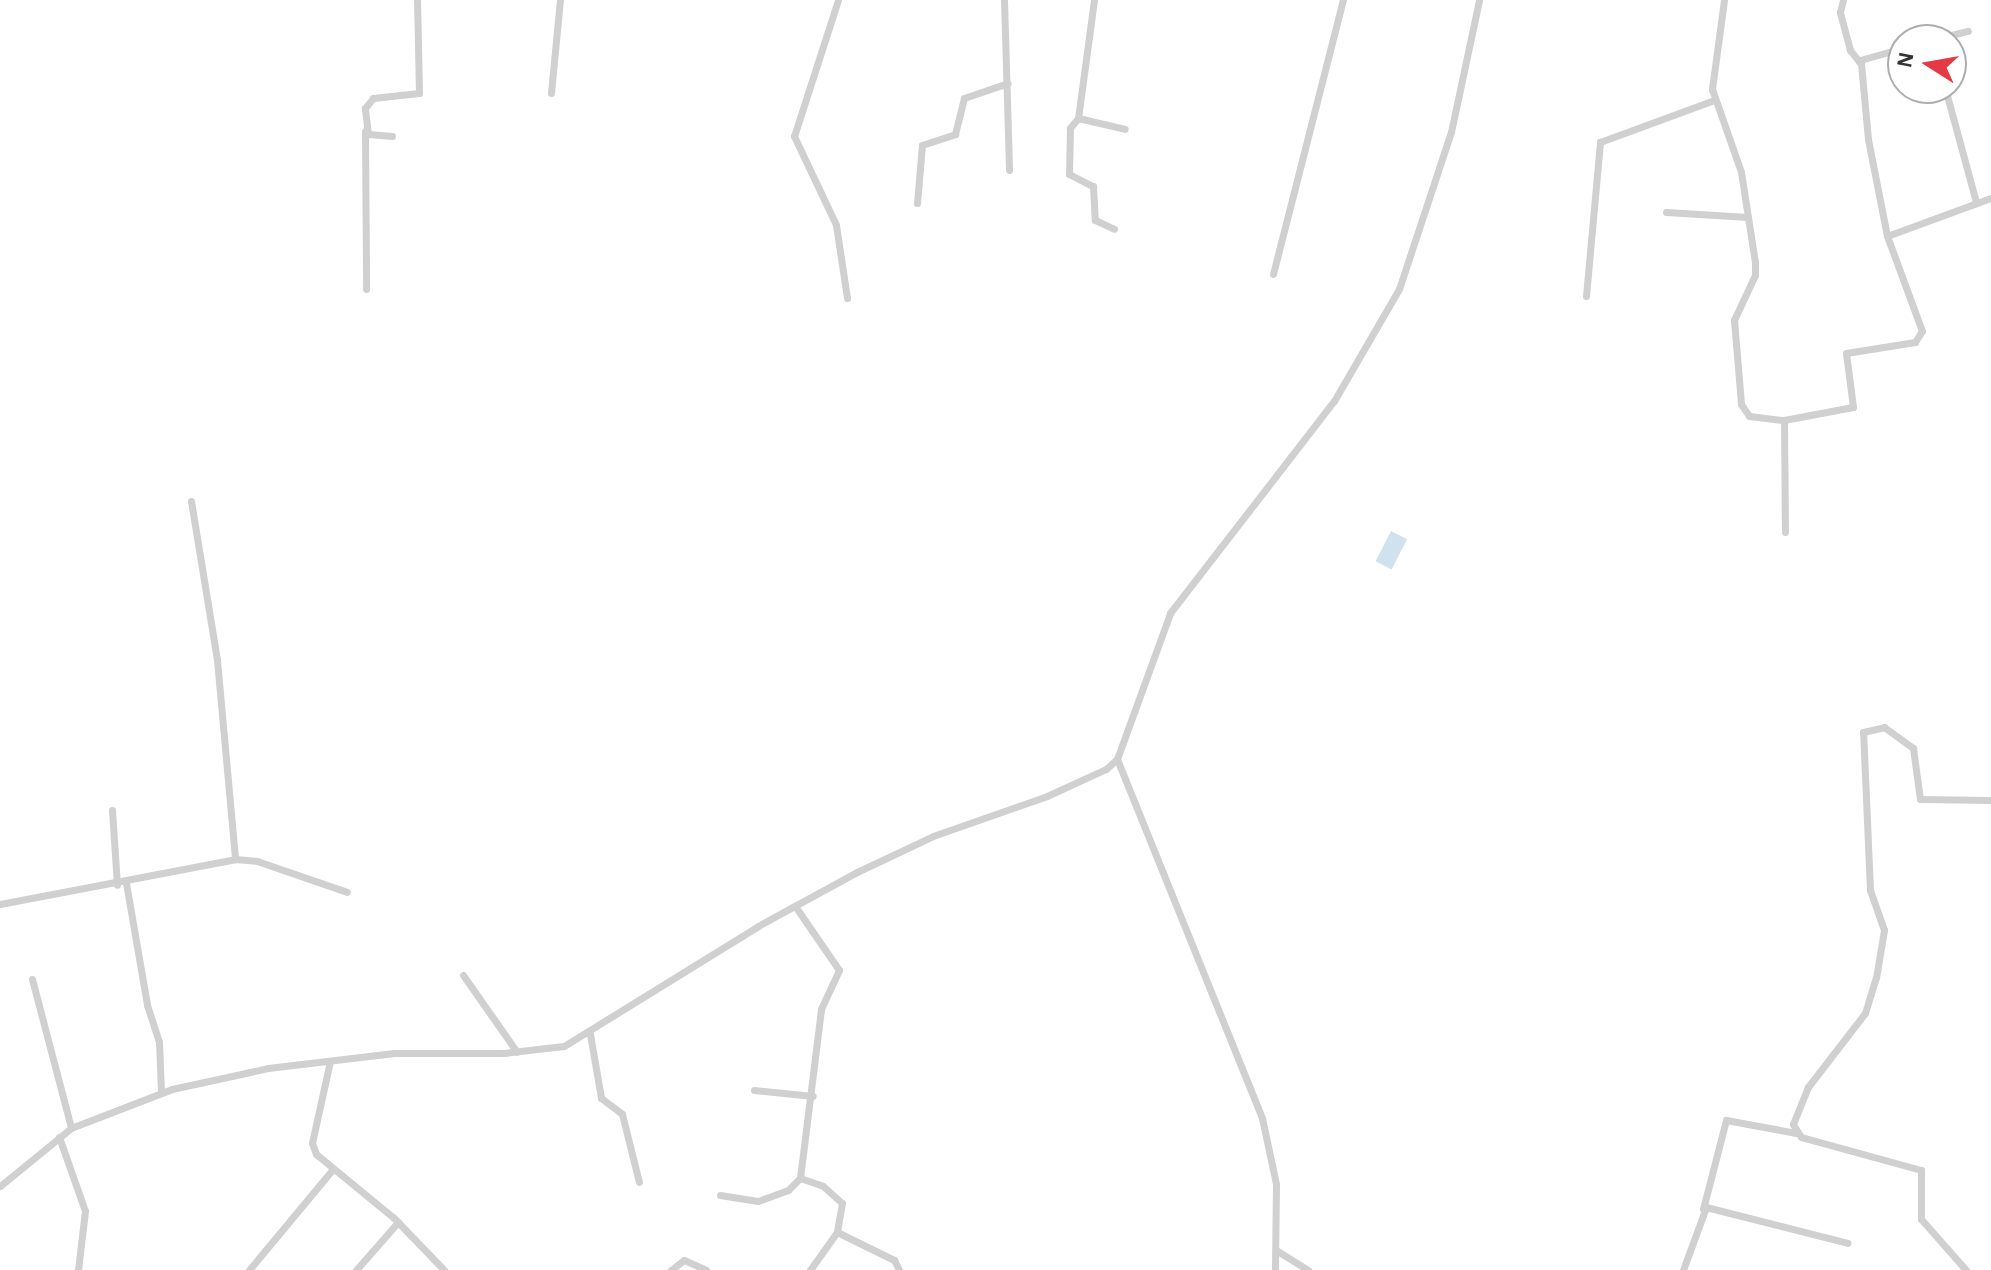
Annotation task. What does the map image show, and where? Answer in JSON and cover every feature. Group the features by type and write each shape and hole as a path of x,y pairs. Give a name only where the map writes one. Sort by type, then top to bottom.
{"street":[{"path":"366,289 365,108 373,98 412,95 423,85 417,0"},
{"path":"551,93 560,0"},
{"path":"838,0 794,136 836,225 847,298"},
{"path":"1004,0 1009,170"},
{"path":"1094,0 1078,118 1070,128 1069,174 1093,186 1095,220 1114,229"},
{"path":"1273,274 1343,0"},
{"path":"1275,1270 1276,1184 1255,1097 1117,759 1170,613 1334,401 1399,289 1451,132 1479,0"},
{"path":"1724,0 1712,78 1714,100 1741,172 1755,275 1734,320 1742,412 1784,420 1853,407 1848,351 1920,339 1922,331 1887,236 1868,139 1860,60 1850,50 1840,12 1843,0"},
{"path":"1860,60 1887,52"},
{"path":"917,203 922,145 955,134 964,98 1008,83"},
{"path":"1586,296 1600,142 1714,100"},
{"path":"1949,104 1976,202"},
{"path":"1078,118 1125,129"},
{"path":"365,131 392,136"},
{"path":"1887,236 1991,198"},
{"path":"1666,212 1748,217"},
{"path":"1784,420 1785,532"},
{"path":"191,501 217,660 235,859"},
{"path":"1796,1133 1793,1124 1804,1093 1869,1004 1882,942 1884,930 1870,890 1863,732 1884,727 1913,748 1920,799 1991,800"},
{"path":"0,1186 71,1128 161,1092 268,1068 394,1053 550,1050 590,1034 795,906 897,852 1047,796 1117,759"},
{"path":"112,810 117,885"},
{"path":"0,904 117,885 235,859 347,892"},
{"path":"126,883 147,1005 159,1042 161,1092"},
{"path":"720,1195 758,1201 788,1190 800,1178 813,1096 821,1009 839,970 795,906"},
{"path":"463,975 517,1052"},
{"path":"32,979 71,1128"},
{"path":"590,1034 601,1098 622,1114 639,1182"},
{"path":"330,1061 312,1143 333,1169 398,1222 444,1270"},
{"path":"754,1090 813,1096"},
{"path":"1683,1270 1703,1209 1726,1120 1796,1133 1921,1170 1921,1219 1966,1270"},
{"path":"59,1137 85,1211 78,1270"},
{"path":"249,1270 333,1169"},
{"path":"800,1178 823,1186 842,1203 837,1232 810,1270"},
{"path":"1703,1209 1717,1208 1848,1243"},
{"path":"356,1270 398,1222"},
{"path":"837,1232 894,1260 899,1270"},
{"path":"1276,1250 1308,1270"},
{"path":"671,1270 684,1260 706,1270"}],"water":[{"path":"1391,531 1407,539 1392,569 1376,561"}]}
